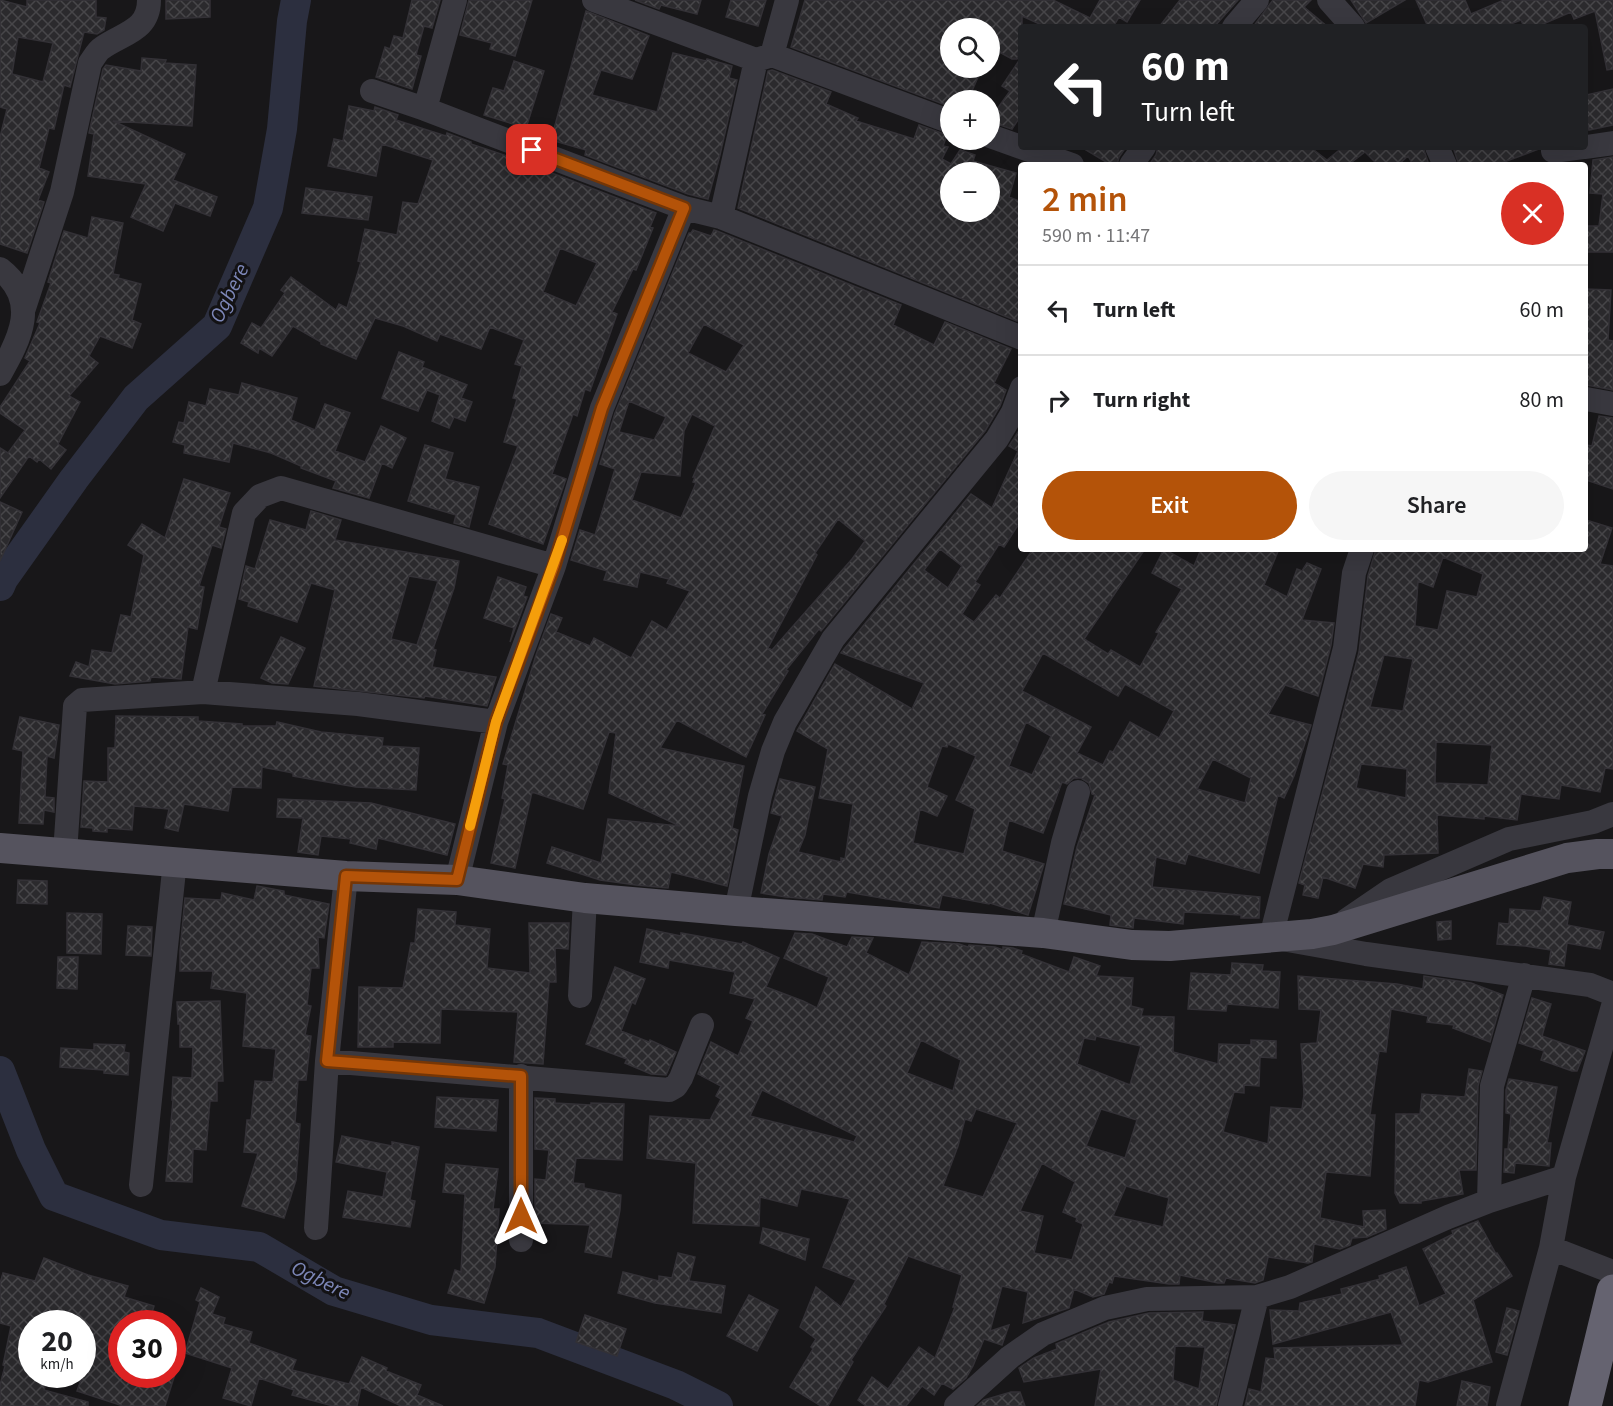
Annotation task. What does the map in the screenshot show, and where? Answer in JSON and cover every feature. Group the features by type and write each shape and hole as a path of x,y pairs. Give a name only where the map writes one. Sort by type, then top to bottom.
{"highway":[{"path":"1585,1406 1613,1291"}],"main road":[{"path":"0,848 346,876 457,880 585,898 1043,933 1132,945 1170,946 1312,934 1333,930 1567,858 1613,854"}],"street":[{"path":"0,374 18,343 24,308 62,192 90,63 99,49 137,28 145,19 149,0"},
{"path":"425,109 455,0"},
{"path":"594,0 940,118"},
{"path":"721,217 764,57 787,0"},
{"path":"1237,24 1257,0"},
{"path":"1329,0 1350,24"},
{"path":"372,91 684,208 721,217 1018,336"},
{"path":"1000,140 1018,146"},
{"path":"1588,146 1613,143"},
{"path":"1030,150 1064,162"},
{"path":"1553,151 1561,150"},
{"path":"457,880 496,722 554,566 602,408 684,208"},
{"path":"0,269 17,288 24,308"},
{"path":"736,911 760,796 773,751 785,722 832,639 997,439 1018,399"},
{"path":"1588,399 1613,404"},
{"path":"203,692 244,513 260,496 281,488 554,566"},
{"path":"1361,552 1354,573 1345,648 1271,937 1356,953 1590,985 1613,994"},
{"path":"65,853 75,706 78,702 203,692 358,704 496,722"},
{"path":"1043,933 1078,792"},
{"path":"1333,930 1391,890 1509,839 1593,822 1613,814"},
{"path":"141,1185 175,861"},
{"path":"316,1228 327,1061 346,876"},
{"path":"579,996 585,898"},
{"path":"1489,1201 1492,1086 1524,975"},
{"path":"1508,1406 1551,1248 1564,1177 1613,1006"},
{"path":"327,1061 669,1089 676,1086 681,1078 702,1025"},
{"path":"521,1076 521,1240"},
{"path":"956,1406 1010,1357 1043,1334 1105,1308 1147,1299 1257,1297 1290,1287 1489,1201 1564,1177"},
{"path":"1551,1248 1613,1272"},
{"path":"1230,1406 1257,1297"}],"building":[{"path":"0,0 27,7 27,0 96,0 96,17 106,18 104,30 97,34 84,32 70,87 64,85 54,129 49,128 39,168 49,172 38,200 44,202 27,253 0,244 0,137 7,109 0,107","holes":["18,37 53,43 43,82 12,74"]},
{"path":"166,0 210,0 210,17 166,19"},
{"path":"412,0 440,0 432,28 424,26 416,55 421,56 412,89 376,77 385,47 390,49 394,36 403,38"},
{"path":"469,0 532,0 515,56 490,49 492,43 460,35"},
{"path":"635,0 701,0 697,14 661,5 659,9"},
{"path":"731,0 766,0 758,26 726,17"},
{"path":"805,0 1053,0 1090,18 1100,0 1140,0 1127,22 1119,17 1115,24 1039,24 1022,16 1022,24 1018,24 1017,59 1000,52 1000,18 940,18 940,78 978,78 972,90 940,90 940,103 791,47"},
{"path":"1180,0 1238,0 1217,24 1161,24"},
{"path":"1273,0 1311,0 1304,7 1324,24 1255,24"},
{"path":"1351,0 1405,0 1366,23"},
{"path":"1416,0 1465,0 1471,14 1504,0 1613,0 1613,69 1607,70 1595,11 1574,19 1571,12 1543,24 1523,24 1521,20 1511,24 1427,24"},
{"path":"586,11 649,36 632,79 601,70 592,95 657,112 673,53 732,66 729,78 737,80 708,199 688,194 585,155 586,150 551,140"},
{"path":"142,58 166,60 165,63 196,65 192,126 113,121 185,154 173,180 217,197 210,216 175,203 163,231 131,217 146,184 88,176 94,134 89,133 103,69 106,65 141,71"},
{"path":"514,61 544,71 526,128 484,115 493,88 504,91"},
{"path":"1018,62 1018,120 1012,129 1000,125 1000,105 1010,91 1002,86"},
{"path":"772,70 831,92 826,104 858,118 856,121 914,139 919,125 940,132 940,150 946,150 942,159 947,162 940,162 940,222 1000,222 1000,169 1016,173 1009,197 1018,200 1017,321 738,208 768,71"},
{"path":"1613,89 1613,125 1589,130 1588,95"},
{"path":"349,106 374,111 375,107 398,115 396,120 446,136 447,133 656,213 650,227 653,228 636,270 633,269 612,312 617,314 590,391 585,389 577,416 573,414 552,474 566,479 543,544 489,524 518,446 504,442 517,399 513,398 522,366 515,364 524,340 490,327 481,349 440,334 437,341 403,326 375,318 356,359 321,344 293,326 272,356 259,348 258,353 241,343 252,323 261,328 285,293 281,290 291,277 336,310 339,304 347,308 361,262 358,261 365,229 397,235 403,202 418,204 433,160 382,144 376,176 328,166 334,139 343,141","holes":["560,248 597,263 576,306 543,292"]},
{"path":"960,150 975,155 973,161 977,162 952,162"},
{"path":"1086,150 1124,150 1118,162 1106,162"},
{"path":"1157,150 1314,150 1327,160 1339,150 1424,150 1428,162 1411,162 1408,156 1401,162 1375,162 1365,152 1352,162 1151,162"},
{"path":"1454,150 1536,150 1504,162 1458,162"},
{"path":"1613,157 1613,252 1588,252 1588,226 1599,226 1603,194 1590,193 1593,160"},
{"path":"306,188 372,197 368,220 302,213"},
{"path":"92,217 123,223 113,274 119,275 118,278 141,284 132,320 141,324 132,348 100,336 89,356 98,363 69,396 80,402 58,444 66,450 51,469 39,459 37,462 29,456 0,498 0,448 8,453 25,430 0,413 0,407 30,361 25,358 40,323 37,322 51,283 48,282 64,231 88,238"},
{"path":"693,230 711,236 714,230 717,231 901,305 893,325 934,345 945,322 1011,349 994,383 1006,390 1000,406 985,431 821,631 819,629 786,670 788,671 762,714 765,715 746,757 677,720 660,748 744,766 732,828 738,830 727,886 671,872 668,888 636,885 600,880 547,863 552,847 601,863 608,819 680,826 609,793 616,733 609,732 583,809 532,792 515,868 491,863 505,799 502,798 508,765 503,764 551,614 562,618 556,632 590,646 594,638 631,658 652,621 667,630 690,591 667,583 669,579 640,572 637,587 604,580 607,571 571,560 580,530 595,535 615,469 600,464 615,413 689,233","holes":["704,324 744,345 726,372 688,353","629,401 666,417 654,440 619,432","692,414 715,426 693,477 695,477 693,482 696,483 681,518 632,500 641,472 680,476 684,431","838,519 865,541 772,650 768,648 817,555 815,553"]},
{"path":"1588,289 1611,290 1608,340 1613,341 1613,390 1588,385"},
{"path":"399,352 424,362 422,367 467,385 461,398 472,402 465,421 454,417 449,428 432,421 440,395 427,390 418,411 382,398"},
{"path":"242,383 297,398 291,420 315,430 325,404 350,413 335,451 365,462 381,426 406,438 392,468 382,463 369,498 333,488 336,481 301,468 271,453 233,443 229,462 184,453 185,445 173,442 179,422 184,423 189,402 206,406 210,389 239,395"},
{"path":"1599,416 1613,418 1613,489 1588,481 1588,445 1592,446"},
{"path":"1018,432 1018,451 1009,446"},
{"path":"425,445 453,453 445,479 479,487 469,527 454,523 456,515 408,501"},
{"path":"1018,451 1018,525 1004,547 999,544 975,582 980,585 962,614 974,622 996,595 1000,598 1031,552 1143,552 1084,639 1108,654 1111,650 1140,667 1159,633 1156,632 1182,589 1152,573 1162,552 1169,552 1194,566 1200,552 1278,552 1264,585 1287,597 1297,569 1302,571 1307,563 1321,569 1302,620 1334,623 1331,645 1318,696 1285,685 1268,714 1311,725 1284,798 1278,795 1259,873 1188,854 1185,864 1156,857 1152,887 1260,897 1259,918 1184,912 1183,924 1134,918 1133,928 1110,925 1111,915 1064,904 1077,847 1095,795 1092,794 1089,783 1081,778 1074,778 1067,784 1062,782 1043,833 1009,820 1002,851 1044,864 1028,915 990,903 942,895 939,908 847,892 845,897 823,894 822,900 761,893 769,854 782,816 771,813 780,779 815,787 805,835 798,852 841,862 841,858 845,859 853,804 819,798 828,749 797,731 835,664 912,709 924,683 841,653 971,494 992,508","holes":["940,549 962,566 948,588 924,570","1043,653 1118,696 1125,684 1174,711 1159,738 1130,722 1103,765 1077,753 1091,727 1022,691","1026,722 1051,736 1032,775 1009,766","948,744 976,756 956,800 975,809 964,854 913,843 920,809 937,816 947,796 927,787 942,746 947,747","1213,759 1251,778 1245,803 1197,789"]},
{"path":"184,479 230,493 219,527 226,529 221,548 212,545 199,586 204,587 197,629 188,627 181,679 151,677 150,681 115,684 70,676 76,662 89,667 92,650 112,653 121,615 131,617 144,555 128,545 142,524 165,538"},
{"path":"0,502 22,512 0,561"},
{"path":"311,511 341,520 335,540 459,561 454,588 433,649 436,650 432,667 496,677 487,706 425,696 424,698 314,686 335,590 311,583 297,622 248,606 249,602 239,599 246,566 255,569 270,520 306,530","holes":["409,576 438,581 417,645 391,639"]},
{"path":"1588,521 1612,528 1600,564 1613,566 1613,769 1605,768 1600,792 1561,785 1559,799 1521,794 1517,820 1484,816 1484,819 1437,815 1438,853 1384,855 1383,867 1363,864 1355,888 1323,877 1318,898 1303,895 1305,885 1299,883 1359,652 1368,576 1375,552 1588,552","holes":["1443,557 1483,574 1477,597 1447,591 1438,630 1415,626 1418,581 1433,587","1384,655 1413,659 1403,711 1370,707","1436,742 1492,745 1488,785 1435,783","1361,764 1407,769 1406,798 1356,788"]},
{"path":"498,577 526,587 523,596 527,597 510,642 514,628 484,618"},
{"path":"281,637 305,648 288,684 272,683 261,678"},
{"path":"116,716 198,717 198,721 242,724 242,726 276,726 277,722 321,732 383,738 382,746 419,748 416,790 356,787 293,776 293,773 262,767 261,788 232,787 228,811 184,804 178,831 165,828 169,809 134,806 132,830 107,828 107,832 93,831 93,828 81,827 84,781 108,782 108,748 115,748"},
{"path":"20,717 59,725 54,758 47,756 45,797 54,798 54,812 44,810 43,824 19,823 23,751 13,749"},
{"path":"278,799 371,803 455,824 447,855 378,838 376,849 350,843 351,839 321,836 318,855 298,852 303,818 277,817"},
{"path":"18,880 47,881 47,904 17,903"},
{"path":"257,886 284,891 284,895 329,904 324,938 318,937 319,968 311,968 307,1005 311,1006 305,1035 311,1036 306,1080 298,1080 295,1123 300,1124 296,1180 284,1218 242,1206 258,1153 244,1152 247,1120 251,1120 255,1081 273,1082 276,1049 243,1046 247,993 211,988 213,971 180,971 185,898 221,900 222,893 254,900"},
{"path":"1544,897 1571,902 1567,925 1604,932 1600,949 1567,943 1564,966 1549,964 1551,950 1497,944 1499,923 1509,924 1510,909 1541,911"},
{"path":"418,909 456,912 455,925 490,929 487,968 530,973 529,923 569,923 568,949 555,948 556,982 549,982 543,1064 514,1062 518,1012 441,1009 440,1043 393,1042 393,1047 358,1047 359,987 403,988 411,943 415,943"},
{"path":"67,913 102,914 101,954 67,953"},
{"path":"1451,921 1451,939 1438,940 1437,922"},
{"path":"128,926 152,927 151,956 126,955"},
{"path":"647,929 681,936 681,933 742,944 743,942 779,958 766,987 817,1008 829,977 784,958 795,933 812,934 847,947 852,937 873,938 866,953 909,975 922,942 959,944 968,947 969,945 995,947 1003,950 1003,947 1013,948 1022,951 1021,954 1069,972 1074,957 1100,966 1096,976 1133,978 1131,1006 1143,1009 1141,1016 1174,1017 1173,1052 1218,1064 1219,1044 1251,1045 1251,1040 1276,1041 1276,1058 1260,1057 1259,1086 1244,1085 1244,1093 1234,1092 1223,1132 1268,1144 1271,1107 1302,1109 1304,1094 1301,1044 1317,1043 1321,1010 1299,1009 1298,976 1397,984 1423,989 1424,976 1471,983 1503,995 1490,1042 1453,1028 1454,1025 1427,1022 1428,1016 1391,1009 1386,1052 1379,1051 1370,1115 1375,1115 1370,1176 1326,1172 1320,1218 1364,1227 1363,1211 1385,1210 1386,1229 1367,1237 1352,1238 1350,1245 1340,1249 1314,1244 1312,1262 1308,1263 1268,1257 1263,1280 1255,1283 1226,1278 1224,1283 1218,1283 1180,1275 1179,1284 1169,1284 1114,1276 1104,1294 1093,1297 1074,1289 1069,1308 1023,1323 1028,1292 1002,1286 990,1331 1009,1325 1002,1345 984,1339 966,1378 953,1389 942,1383 934,1395 922,1386 906,1406 866,1406 858,1400 872,1377 888,1389 919,1347 935,1358 955,1307 953,1307 962,1275 908,1256 884,1304 886,1306 851,1360 853,1362 828,1406 821,1406 790,1387 813,1349 811,1347 816,1339 800,1327 816,1287 841,1307 856,1280 823,1267 850,1199 801,1189 797,1206 760,1197 759,1226 693,1223 696,1163 647,1158 650,1116 710,1120 721,1099 716,1096 721,1086 698,1074 711,1042 738,1056 753,1021 746,1018 755,999 730,993 735,972 669,960 668,968 640,962","holes":["1096,1036 1141,1046 1130,1085 1077,1064 1084,1038 1095,1040","921,1040 961,1060 953,1091 907,1073","762,1090 857,1136 854,1142 750,1116","976,1109 1017,1123 983,1197 943,1186 965,1119 971,1121","1101,1109 1137,1120 1125,1158 1086,1146","1042,1163 1075,1182 1063,1212 1077,1218 1076,1221 1083,1224 1072,1260 1034,1253 1043,1216 1020,1211","1126,1186 1169,1198 1163,1227 1113,1216"]},
{"path":"58,957 78,957 77,989 57,988"},
{"path":"1232,963 1263,965 1262,971 1280,972 1278,1008 1227,1004 1226,1011 1188,1009 1191,973 1231,975"},
{"path":"615,967 645,979 635,1004 632,1002 621,1031 649,1042 650,1040 676,1052 666,1075 651,1074 625,1063 627,1059 586,1044"},
{"path":"1532,998 1551,1004 1542,1036 1585,1051 1577,1071 1541,1060 1544,1051 1519,1043"},
{"path":"220,1001 223,1081 217,1081 217,1101 210,1101 206,1150 193,1149 192,1182 166,1181 173,1077 192,1078 193,1047 180,1047 177,1002"},
{"path":"94,1044 125,1045 124,1052 129,1053 128,1075 104,1073 104,1070 60,1067 61,1048 94,1050"},
{"path":"1469,1069 1482,1071 1478,1086 1476,1170 1459,1170 1463,1194 1421,1201 1421,1203 1400,1203 1395,1193 1396,1114 1420,1114 1422,1094 1465,1097"},
{"path":"1509,1079 1557,1087 1547,1143 1551,1143 1549,1166 1515,1163 1514,1173 1504,1172 1511,1114 1506,1113 1506,1090"},
{"path":"437,1097 498,1100 496,1131 435,1127"},
{"path":"535,1098 555,1099 555,1103 624,1104 622,1160 576,1158 573,1183 584,1184 584,1188 621,1195 611,1257 585,1252 590,1225 535,1223 535,1179 546,1180 549,1150 535,1149"},
{"path":"342,1136 392,1146 392,1142 419,1147 410,1200 415,1201 410,1227 343,1217 348,1191 383,1197 387,1172 336,1162"},
{"path":"446,1164 498,1169 493,1209 499,1209 495,1267 484,1303 448,1293 455,1270 461,1272 465,1194 443,1192"},
{"path":"1478,1221 1496,1254 1512,1276 1473,1300 1492,1362 1428,1382 1419,1380 1415,1406 1245,1406 1249,1389 1261,1392 1266,1358 1275,1359 1274,1348 1403,1345 1391,1312 1273,1344 1270,1310 1299,1311 1300,1303 1342,1294 1341,1289 1380,1279 1379,1276 1406,1267 1419,1306 1446,1294 1423,1249 1453,1234 1452,1231"},
{"path":"763,1228 809,1239 805,1260 760,1243"},
{"path":"678,1253 695,1257 689,1281 725,1286 721,1313 655,1303 618,1293 623,1272 659,1281 659,1276 672,1278"},
{"path":"44,1258 88,1275 128,1286 124,1297 154,1306 153,1310 108,1310 108,1388 171,1388 165,1406 123,1406 77,1391 78,1388 96,1388 96,1310 18,1310 18,1388 45,1388 44,1390 88,1402 88,1406 0,1406 0,1385 11,1326 0,1323 0,1283 3,1273 35,1281"},
{"path":"201,1288 219,1297 212,1314 225,1318 223,1324 252,1332 249,1343 296,1360 292,1370 349,1384 362,1357 387,1368 386,1371 421,1385 417,1395 443,1406 401,1406 361,1387 357,1406 333,1406 292,1395 294,1390 259,1378 251,1406 223,1398 232,1368 186,1353 200,1302 196,1300"},
{"path":"749,1295 778,1310 757,1351 727,1336"},
{"path":"1507,1308 1519,1311 1507,1355 1496,1352"},
{"path":"1203,1312 1202,1321 1235,1325 1216,1406 1095,1406 1101,1369 1024,1382 1019,1368 1034,1358 1057,1349 1056,1344 1109,1322 1149,1313","holes":["1175,1346 1205,1347 1199,1389 1173,1380"]},
{"path":"585,1315 626,1329 617,1356 576,1342"},
{"path":"1462,1381 1490,1387 1487,1406 1457,1406"},
{"path":"1011,1392 1020,1392 1025,1406 977,1406 984,1400"}],"waterway":[{"name":"Ogbere","path":"0,586 74,479 136,398 217,326 268,208 282,129 296,0"},
{"name":"Ogbere","path":"0,1071 31,1150 54,1196 161,1235 259,1247 334,1291 431,1320 538,1333 676,1385 718,1406"}],"slow traffic":[{"path":"470,826 496,722 562,540"}],"route":[{"path":"521,1216 521,1076 327,1061 346,876 457,880 496,722 554,566 602,408 684,208 532,150"}]}
